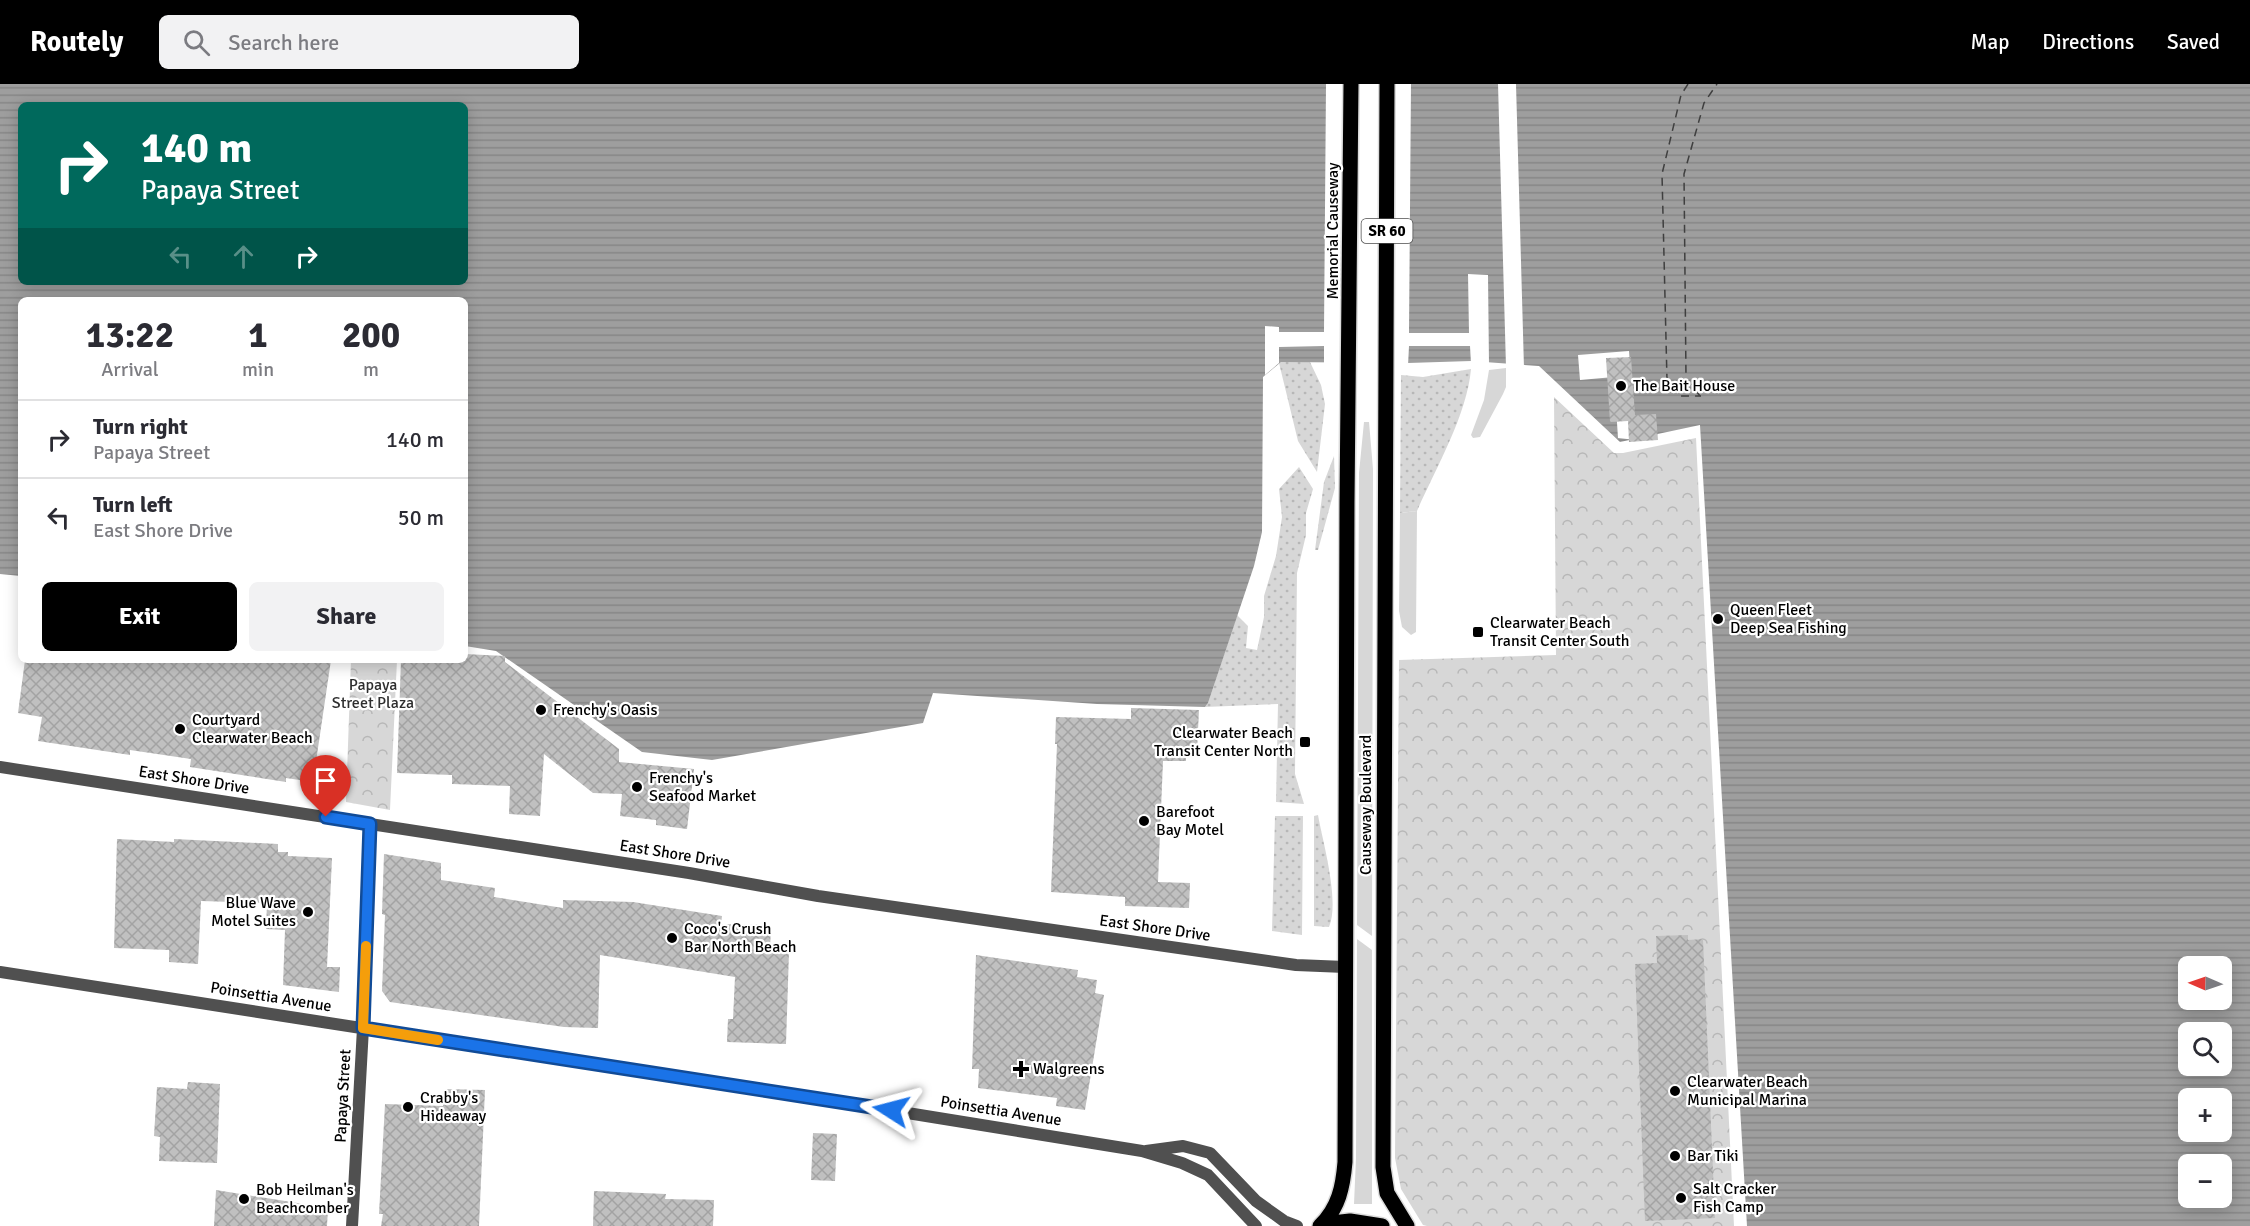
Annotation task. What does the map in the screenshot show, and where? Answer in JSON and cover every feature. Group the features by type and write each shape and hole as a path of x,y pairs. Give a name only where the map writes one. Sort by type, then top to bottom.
{"main road":[{"name":"Memorial Causeway","path":"1350,377 1351,84"},
{"name":"Causeway Boulevard","path":"1387,84 1383,1167 1387,1193 1407,1226"},
{"name":"Causeway Boulevard","path":"1321,1225 1335,1207 1343,1188 1345,1162 1347,482 1350,377"},
{"path":"1321,1225 1350,1221 1382,1226"}],"street":[{"name":"East Shore Drive","path":"0,767 908,909 1296,965 1345,967"},
{"name":"Papaya Street","path":"352,1226 363,1028 370,824"},
{"name":"Poinsettia Avenue","path":"0,972 1142,1151 1182,1163 1208,1175 1256,1226"},
{"name":"Poinsettia Avenue","path":"1142,1151 1183,1146 1210,1154 1256,1201 1284,1221 1297,1226"}],"green space":[{"path":"1310,362 1321,385 1325,404 1317,472 1298,441 1279,363"},
{"path":"1506,368 1506,387 1503,394 1480,437 1473,438 1471,435 1484,400 1489,370"},
{"path":"1471,369 1464,405 1417,511 1400,513 1401,375 1423,377"},
{"path":"1554,397 1614,453 1696,438 1734,1226 1427,1226 1423,1225 1401,1189 1395,1158 1399,660 1556,655"},
{"path":"1364,422 1369,422 1373,469 1372,936 1357,925 1359,473"},
{"path":"1334,456 1335,488 1318,550 1315,550 1324,482"},
{"path":"1299,467 1313,489 1306,513 1306,535 1297,573 1295,774 1304,804 1276,802 1278,704 1205,707 1237,615 1248,626 1246,648 1257,650 1264,617 1264,596 1276,556 1282,517 1279,489"},
{"path":"1417,511 1416,632 1411,635 1402,627 1399,611 1400,513"},
{"name":"Papaya Street Plaza","path":"351,663 397,663 390,810 346,802"},
{"path":"1318,815 1332,888 1332,916 1329,927 1314,926 1314,816"},
{"path":"1275,816 1303,816 1302,935 1272,931"},
{"path":"1357,939 1372,950 1372,1204 1354,1204"}],"shaded area":[{"path":"0,84 2250,84 2250,1226 1747,1226 1700,425 1620,442 1539,366 1471,361 1281,362 1263,377 1262,532 1254,566 1205,707 1097,704 933,693 923,723 712,760 642,752 496,651 468,646 468,297 18,297 18,576 0,574"}],"pier":[{"path":"1326,84 1411,84 1409,333 1469,333 1468,274 1488,275 1489,365 1471,364 1470,346 1409,346 1408,366 1324,365 1324,346 1279,347 1279,363 1265,375 1265,326 1279,327 1279,332 1324,332"},
{"path":"1498,84 1516,84 1524,368 1506,367"},
{"path":"1629,351 1636,440 1618,438 1614,377 1580,380 1578,355"}],"building":[{"name":"The Bait House","path":"1631,357 1635,415 1656,414 1658,440 1629,442 1628,421 1610,422 1606,358"},
{"path":"468,654 505,656 505,662 619,749 619,762 694,769 687,829 656,825 656,820 620,816 622,794 593,793 544,754 540,816 509,814 510,786 452,784 452,775 397,773 401,663 468,663"},
{"name":"Courtyard Clearwater Beach","path":"25,663 331,663 313,782 286,778 286,782 190,767 191,759 130,750 130,755 38,741 42,717 18,713"},
{"path":"1131,708 1199,710 1197,751 1186,751 1186,761 1163,761 1158,882 1190,883 1189,908 1125,906 1125,897 1051,892 1056,717 1131,719"},
{"path":"117,839 278,844 278,852 288,852 288,856 332,858 327,967 340,967 339,992 283,985 285,930 266,929 267,903 201,901 198,964 169,962 169,950 114,948"},
{"path":"384,854 441,863 441,880 495,888 494,897 563,908 563,900 633,902 722,916 721,924 771,925 770,951 789,952 786,1044 727,1042 728,1019 733,1019 735,977 600,955 598,1028 564,1027 390,1002 382,991 385,915 382,914"},
{"name":"Clearwater Beach Municipal Marina","path":"1688,935 1688,940 1703,939 1715,1218 1645,1221 1635,964 1657,963 1656,936"},
{"name":"Walgreens","path":"976,955 1078,970 1077,977 1097,980 1095,993 1104,995 1085,1110 1056,1106 1057,1098 978,1088 979,1069 972,1069"},
{"path":"188,1082 220,1084 217,1163 159,1161 160,1137 154,1136 157,1087 187,1089"},
{"path":"444,1089 485,1090 479,1226 381,1226 383,1214 379,1214 385,1104 443,1106"},
{"path":"813,1133 837,1134 835,1181 811,1180"},
{"name":"Bob Heilman's Beachcomber","path":"216,1190 328,1208 327,1226 214,1226"},
{"path":"594,1191 666,1194 665,1199 714,1200 713,1226 593,1226"}],"ferry route":[{"path":"1688,84 1681,95 1662,174 1667,380 1680,396 1701,396"},
{"path":"1700,396 1686,378 1684,174 1704,103 1717,84"}],"slow traffic":[{"path":"366,946 363,1028 438,1040"}],"place":[{"name":"The Bait House","path":"1621,386"},
{"name":"Queen Fleet Deep Sea Fishing","path":"1718,619"},
{"name":"Clearwater Beach Transit Center South","path":"1478,632"},
{"name":"Frenchy's Oasis","path":"541,710"},
{"name":"Courtyard Clearwater Beach","path":"180,729"},
{"name":"Clearwater Beach Transit Center North","path":"1305,742"},
{"name":"Frenchy's Seafood Market","path":"637,787"},
{"name":"Barefoot Bay Motel","path":"1144,821"},
{"name":"Blue Wave Motel Suites","path":"308,912"},
{"name":"Coco's Crush Bar North Beach","path":"672,938"},
{"name":"Walgreens","path":"1021,1069"},
{"name":"Clearwater Beach Municipal Marina","path":"1675,1091"},
{"name":"Crabby's Hideaway","path":"408,1107"},
{"name":"Bar Tiki","path":"1675,1156"},
{"name":"Salt Cracker Fish Camp","path":"1681,1198"},
{"name":"Bob Heilman's Beachcomber","path":"244,1199"}],"route":[{"path":"326,817 370,824 363,1028 891,1110"}]}
